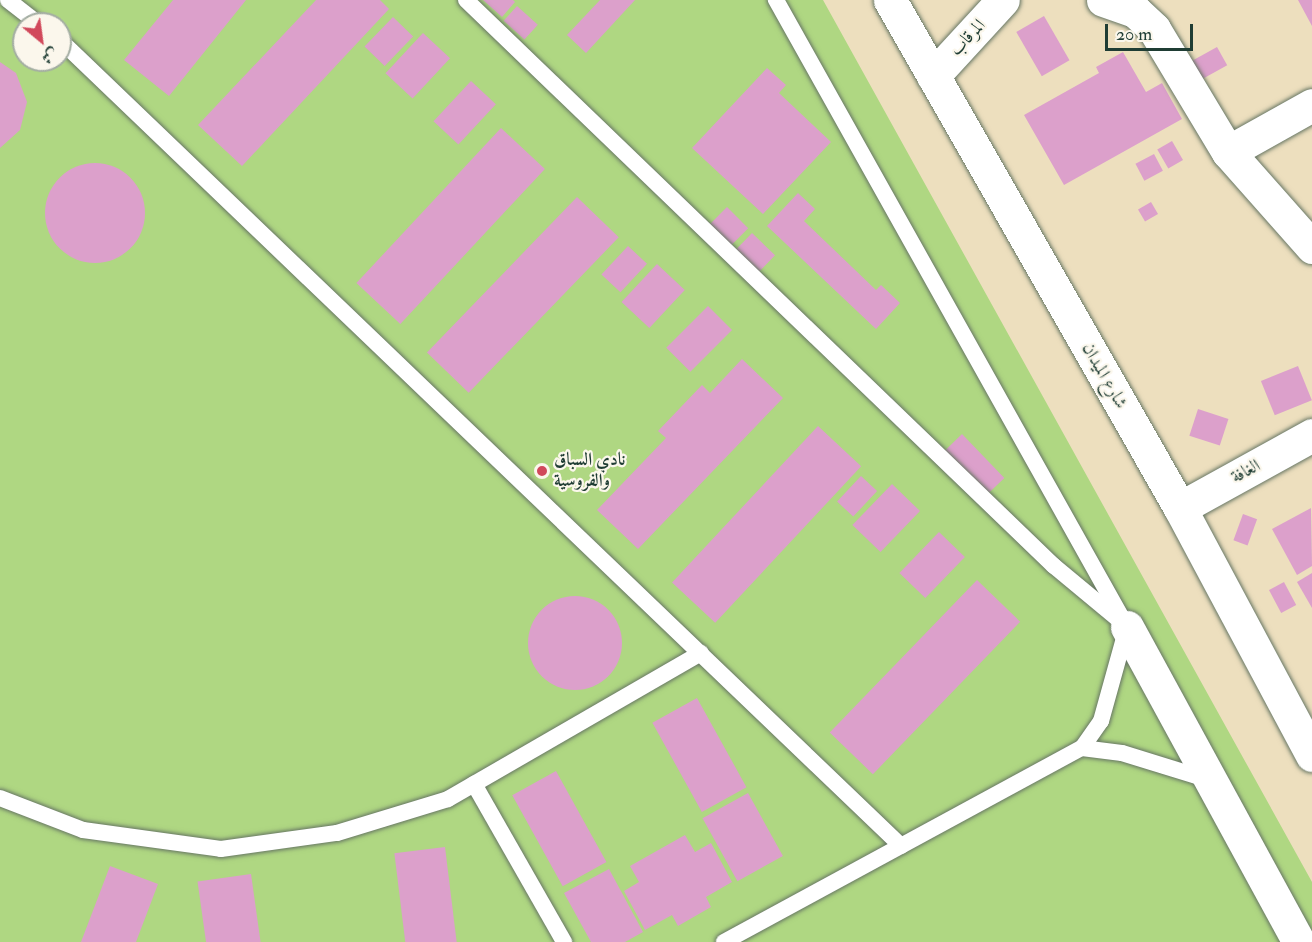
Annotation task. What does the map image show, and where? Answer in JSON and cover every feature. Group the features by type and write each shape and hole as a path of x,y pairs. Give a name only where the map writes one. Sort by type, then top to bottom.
{"street":[{"name":"شارع الميدان","path":"890,0 1180,508 1312,755"},
{"name":"المرقاب","path":"933,76 1003,0"},
{"path":"1103,0 1135,11 1154,29 1228,152 1312,247"},
{"path":"1228,152 1312,105"},
{"name":"الغافة","path":"1180,508 1312,435"},
{"path":"1127,627 1299,942"}],"lane":[{"path":"8,0 24,12"},
{"path":"466,0 1054,566 1127,627"},
{"path":"723,942 1082,748 1101,721 1127,627 776,0"},
{"path":"72,51 901,846"},
{"path":"0,798 83,830 221,849 337,833 448,799 700,653"},
{"path":"1082,748 1122,753 1213,781"},
{"path":"474,784 564,942"}],"green space":[{"name":"نادي السباق والفروسية","path":"0,0 823,0 1312,882 1312,942 0,942"}],"building":[{"path":"173,0 246,0 169,96 124,60"},
{"path":"316,0 380,0 389,9 242,166 198,125"},
{"path":"483,0 513,0 515,2 502,17"},
{"path":"600,0 635,0 586,53 567,35"},
{"path":"1298,0 1312,0 1312,26"},
{"path":"517,6 538,25 524,40 504,21"},
{"path":"1044,16 1070,60 1042,76 1016,32"},
{"path":"393,17 413,36 385,66 365,46"},
{"path":"423,33 450,58 413,98 385,73"},
{"path":"1217,47 1227,65 1198,81 1188,63"},
{"path":"1123,52 1146,92 1162,83 1182,119 1064,185 1024,115 1099,73 1096,67"},
{"path":"0,62 16,73 27,102 20,130 0,148"},
{"path":"767,68 786,85 779,93 831,142 763,214 692,148"},
{"path":"471,81 496,104 458,144 433,121"},
{"path":"501,128 545,169 400,324 356,283"},
{"path":"1172,141 1183,160 1168,169 1157,150"},
{"path":"1154,154 1163,171 1144,181 1135,164"},
{"path":"95,163 114,167 130,178 141,194 145,213 141,232 130,248 114,259 95,263 76,259 60,248 49,232 45,213 49,194 60,178 76,167"},
{"path":"798,193 815,209 804,221 876,290 881,285 900,303 876,329 767,226"},
{"path":"577,197 619,237 469,393 427,352"},
{"path":"1151,202 1158,214 1145,222 1138,210"},
{"path":"727,207 748,228 731,246 709,225"},
{"path":"752,233 775,255 759,272 736,250"},
{"path":"628,246 647,264 620,292 601,275"},
{"path":"657,264 685,290 649,328 622,302"},
{"path":"708,306 732,330 690,372 666,348"},
{"path":"742,359 783,398 638,549 597,510 666,438 658,431 702,385 710,393"},
{"path":"1298,366 1312,400 1275,415 1261,381"},
{"path":"1198,409 1228,419 1220,446 1189,436"},
{"path":"818,426 861,466 715,623 672,583"},
{"path":"962,434 1004,478 987,495 945,451"},
{"path":"861,476 877,491 853,517 837,502"},
{"path":"892,484 920,511 880,552 852,525"},
{"path":"1311,508 1312,566 1297,575 1272,529"},
{"path":"1243,514 1257,519 1248,545 1233,540"},
{"path":"939,532 965,557 925,598 899,573"},
{"path":"1312,573 1312,608 1297,582"},
{"path":"977,580 1020,622 873,774 830,733"},
{"path":"1284,582 1296,605 1281,613 1269,590"},
{"path":"575,596 593,599 608,610 619,625 622,643 619,661 608,676 593,687 575,690 557,687 542,676 531,661 528,643 531,625 542,610 557,599"},
{"path":"697,698 746,787 702,812 652,723"},
{"path":"556,771 606,862 563,886 512,795"},
{"path":"748,793 783,856 737,881 703,818"},
{"path":"685,835 695,852 711,843 732,882 706,897 711,907 678,926 672,915 645,930 624,891 639,882 630,866"},
{"path":"445,847 457,942 405,942 394,853"},
{"path":"110,866 158,884 136,942 81,942"},
{"path":"609,869 643,932 625,942 591,942 564,893"},
{"path":"251,874 261,942 206,942 198,882"}],"place":[{"name":"نادي السباق والفروسية","path":"542,471"}]}
